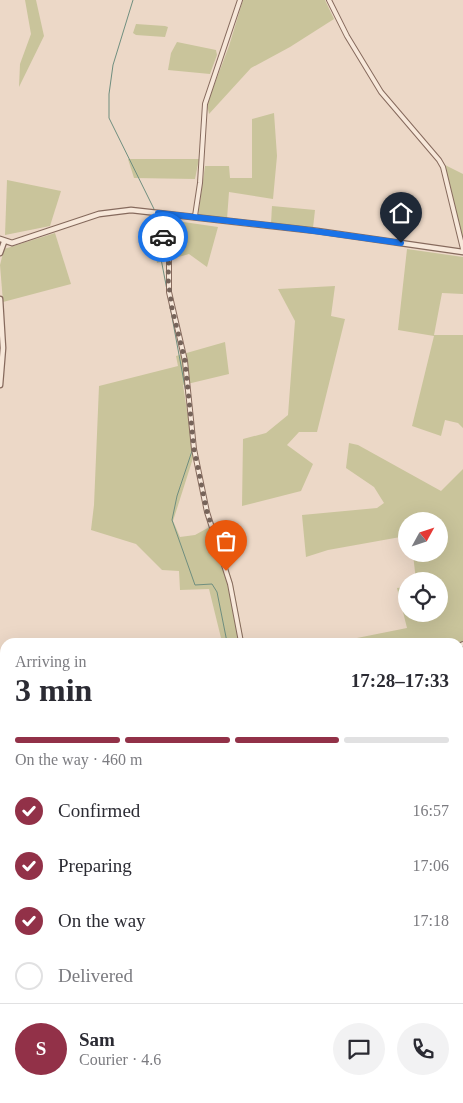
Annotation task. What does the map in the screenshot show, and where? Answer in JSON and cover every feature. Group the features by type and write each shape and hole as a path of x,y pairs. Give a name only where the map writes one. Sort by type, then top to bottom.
{"street":[{"path":"195,216 200,183 205,104 240,0"},
{"path":"0,253 2,240 12,243 107,213 131,210 351,235 463,251 443,167 381,92 347,36 328,0"},
{"path":"158,213 169,257 169,292 185,361 194,449 207,512 230,584 240,638"},
{"path":"0,299 3,348 0,385"}],"shaded area":[{"path":"25,0 36,0 44,36 19,87 20,64 31,34"},
{"path":"243,0 325,0 334,19 290,47 251,68 209,114 207,104 229,46"},
{"path":"136,24 168,27 165,37 136,35 133,33"},
{"path":"177,42 216,50 217,55 210,74 168,70 171,53"},
{"path":"274,113 277,156 273,199 229,192 227,219 198,216 205,166 229,166 230,178 252,178 252,119"},
{"path":"128,159 199,159 195,179 134,178"},
{"path":"445,165 463,174 463,240"},
{"path":"7,180 61,191 50,226 5,235"},
{"path":"272,206 315,210 313,228 271,223"},
{"path":"149,217 218,227 207,267 189,254 157,263"},
{"path":"55,233 71,284 3,302 0,265 4,249"},
{"path":"407,249 463,257 463,294 442,293 434,335 463,335 463,428 458,423 445,420 441,436 412,426 434,336 398,330"},
{"path":"335,286 331,316 345,319 317,432 299,432 287,445 313,464 301,491 242,506 243,439 266,433 288,415 295,321 278,289"},
{"path":"225,342 229,374 183,385 194,455 173,521 180,537 195,535 215,524 233,584 243,638 221,638 209,589 180,590 179,571 162,570 136,544 91,530 94,505 99,386 178,366 176,356"},
{"path":"349,443 358,445 441,491 463,469 463,638 357,638 407,628 406,622 448,622 448,572 415,572 414,562 448,562 448,512 398,512 398,537 328,550 306,557 302,515 377,508 384,503 374,487 346,468"}],"waterway":[{"path":"133,0 113,65 109,94 109,118 154,209"},
{"path":"153,217 167,290"},
{"path":"170,306 187,398"},
{"path":"192,447 177,496 172,520 195,585 212,584 217,592 226,638"}],"way so far":[{"path":"163,237 169,257 169,292 185,361 194,449 207,512 226,571"}],"route":[{"path":"163,237 158,213 351,235 401,243"}]}
